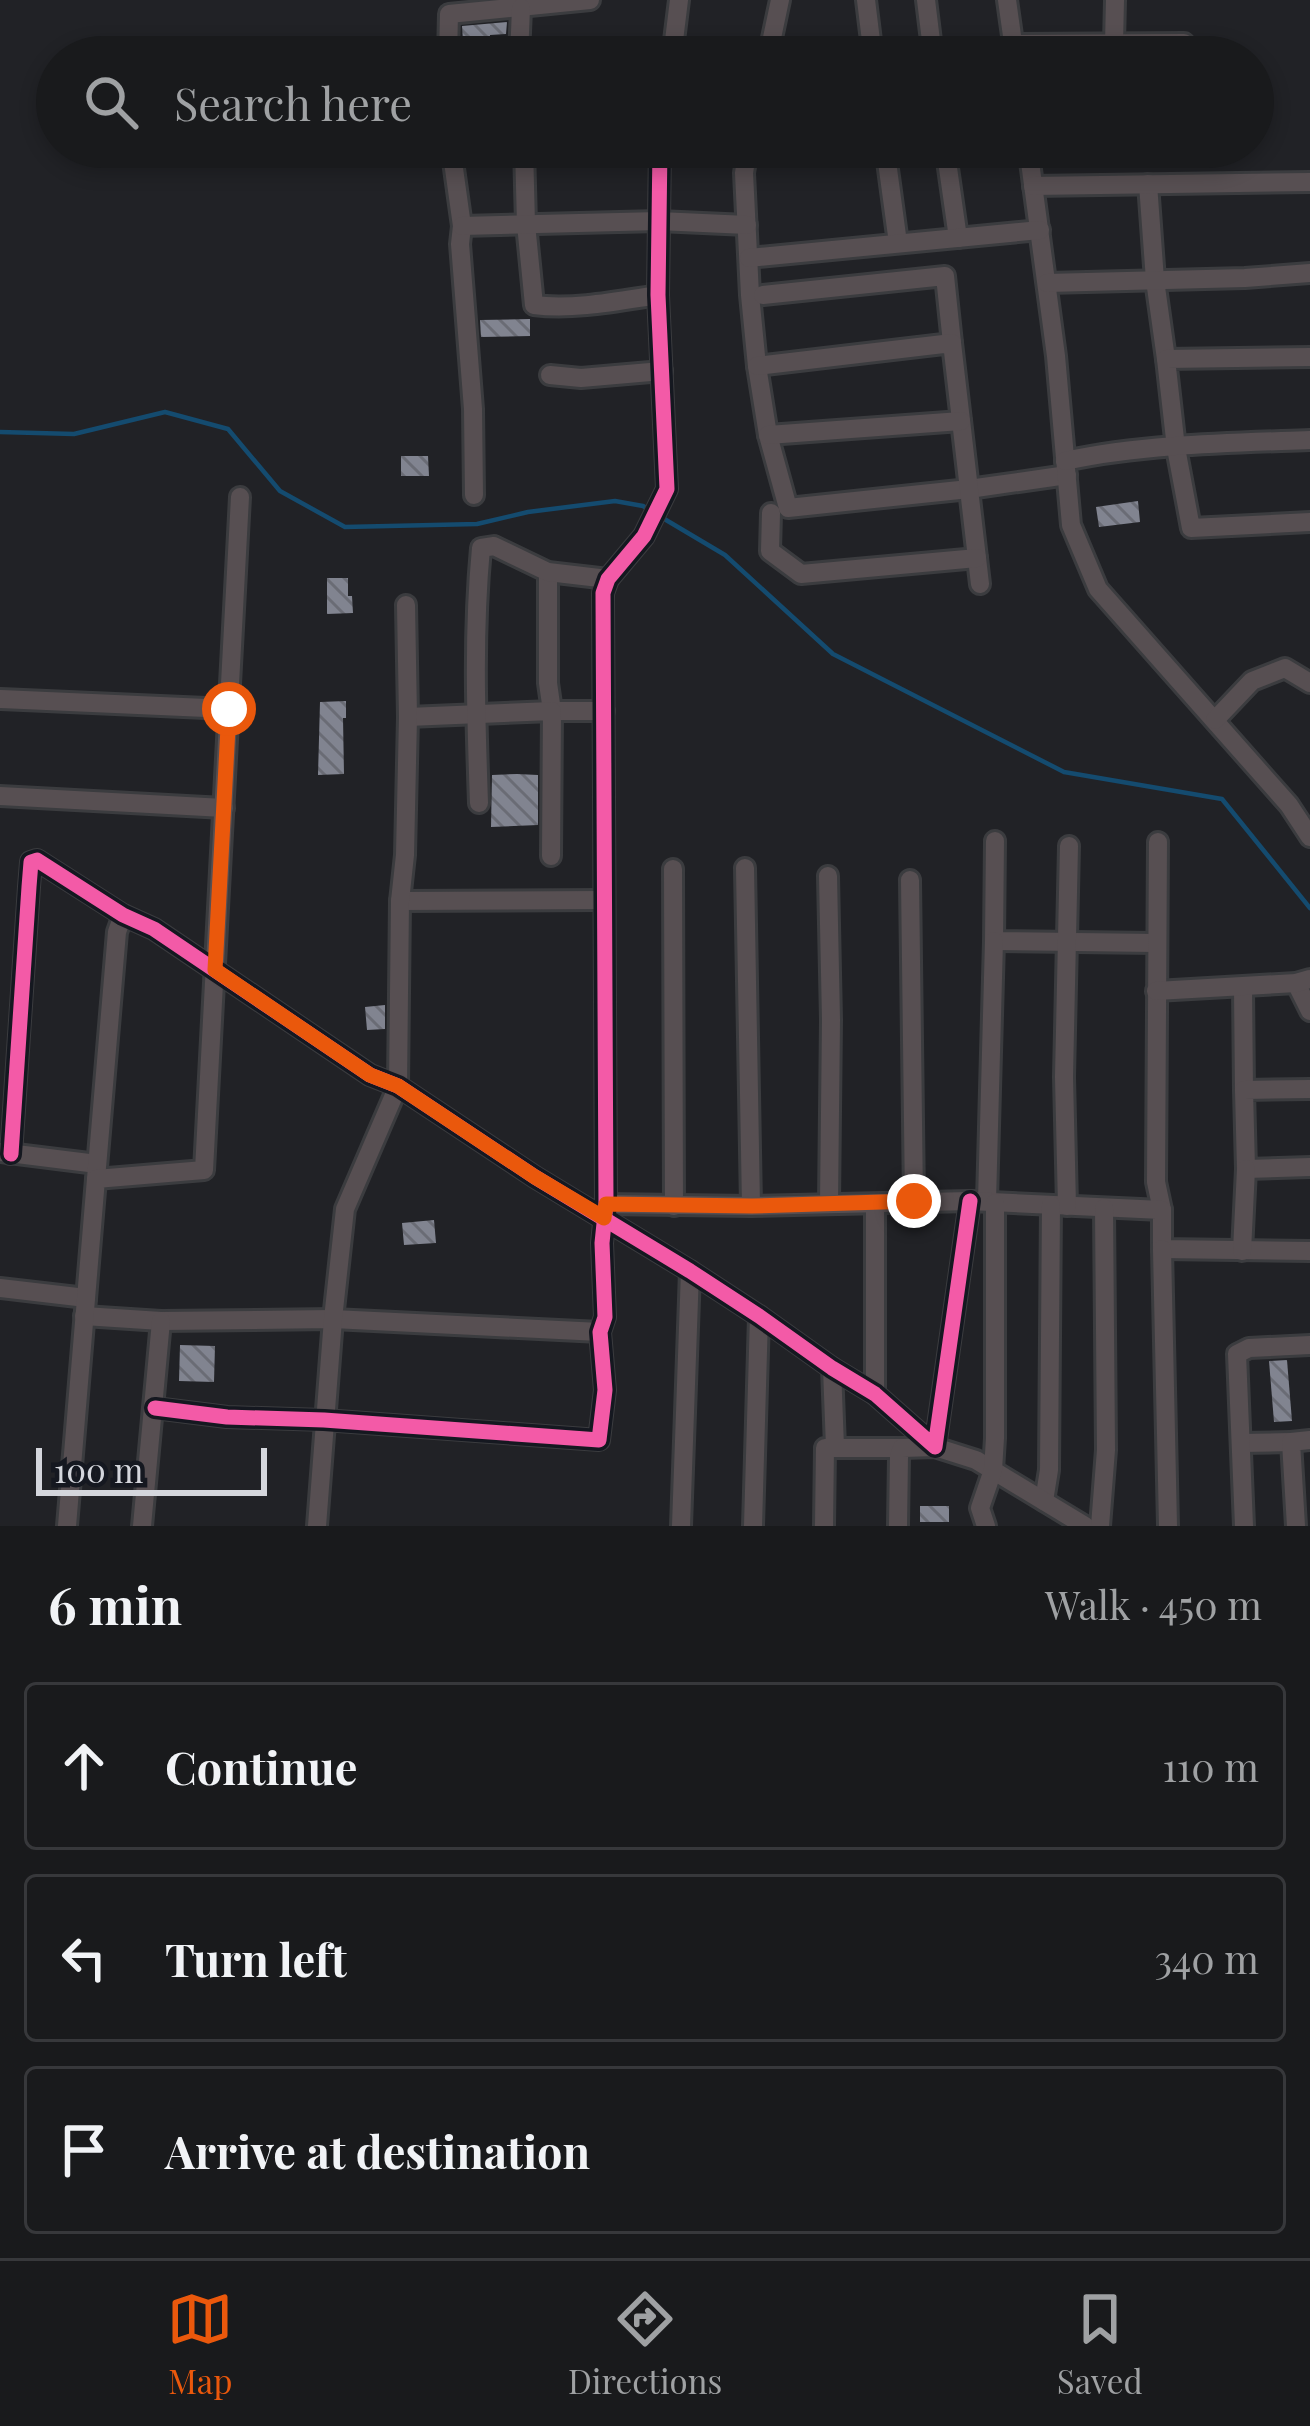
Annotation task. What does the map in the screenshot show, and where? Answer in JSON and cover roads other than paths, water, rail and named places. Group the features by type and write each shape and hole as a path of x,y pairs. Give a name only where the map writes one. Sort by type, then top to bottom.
{"street":[{"path":"448,36 449,14 467,5 521,8 590,0"},
{"path":"674,36 679,0"},
{"path":"772,36 780,0"},
{"path":"866,0 870,36"},
{"path":"926,0 930,36"},
{"path":"1007,0 1012,36"},
{"path":"1114,36 1115,0"},
{"path":"520,36 521,8"},
{"path":"454,168 462,226 474,495"},
{"path":"525,168 535,306 658,295"},
{"path":"155,1408 227,1417 599,1440 605,1390 600,1332 605,1211 603,593 644,536 667,489 658,295 660,168"},
{"path":"745,168 757,366 768,435 788,508 969,489 1066,468 1094,454 1310,440"},
{"path":"888,168 898,243"},
{"path":"948,168 958,238"},
{"path":"1031,168 1071,525 1098,589 1288,805 1310,837"},
{"path":"1034,186 1310,182"},
{"path":"1148,184 1155,280 1191,528 1310,522"},
{"path":"462,226 659,220 747,225"},
{"path":"749,258 1040,230"},
{"path":"1046,283 1310,273"},
{"path":"763,295 945,276 980,584"},
{"path":"757,366 952,343"},
{"path":"1166,358 1310,358"},
{"path":"550,375 581,378 662,371"},
{"path":"768,435 961,421"},
{"path":"240,497 224,808 215,970 204,1170 96,1172 6,1153 31,862 37,860 123,915 154,928 215,970 370,1075 398,1086 535,1177 605,1211 875,1394 935,1448"},
{"path":"771,513 770,551 801,574 977,558"},
{"path":"479,803 476,714 481,548 494,546 548,572 608,580"},
{"path":"548,572 550,856"},
{"path":"317,1526 345,1208 398,1086 408,717 406,605"},
{"path":"1215,720 1252,681 1285,668 1310,683"},
{"path":"1,699 229,709"},
{"path":"408,717 604,711"},
{"path":"0,796 224,808"},
{"path":"986,1526 980,1508 993,1470 995,1438 984,1202 994,841"},
{"path":"1159,842 1156,1182 1162,1210 1168,1526"},
{"path":"1044,1501 1049,1470 1069,847"},
{"path":"746,868 752,1206"},
{"path":"673,869 674,1206"},
{"path":"828,876 829,1203"},
{"path":"910,880 914,1201"},
{"path":"400,901 603,900"},
{"path":"88,1526 67,1521 117,932 123,915"},
{"path":"994,941 1156,944"},
{"path":"1156,991 1303,981 1310,1011"},
{"path":"1242,1251 1246,1169 1243,988"},
{"path":"1244,1090 1310,1089"},
{"path":"1246,1169 1310,1167"},
{"path":"605,1211 914,1201 1162,1210"},
{"path":"935,1448 984,1202"},
{"path":"875,1204 875,1394"},
{"path":"1100,1526 1106,1450 1104,1208"},
{"path":"1162,1249 1310,1252"},
{"path":"681,1526 690,1271"},
{"path":"0,1288 161,1321 333,1319 600,1332"},
{"path":"753,1526 759,1316"},
{"path":"142,1526 161,1321"},
{"path":"1244,1526 1237,1354 1249,1348 1310,1346"},
{"path":"832,1368 836,1447"},
{"path":"1241,1443 1301,1441 1295,1526"},
{"path":"824,1526 825,1448 836,1447 935,1448 976,1460 1085,1526"},
{"path":"898,1526 902,1448"}],"waterway":[{"path":"0,432 74,434 165,412 228,429 280,491 345,527 477,524 615,501 651,511"},
{"path":"661,517 725,555 833,654 1064,772 1222,799 1310,908"}]}
